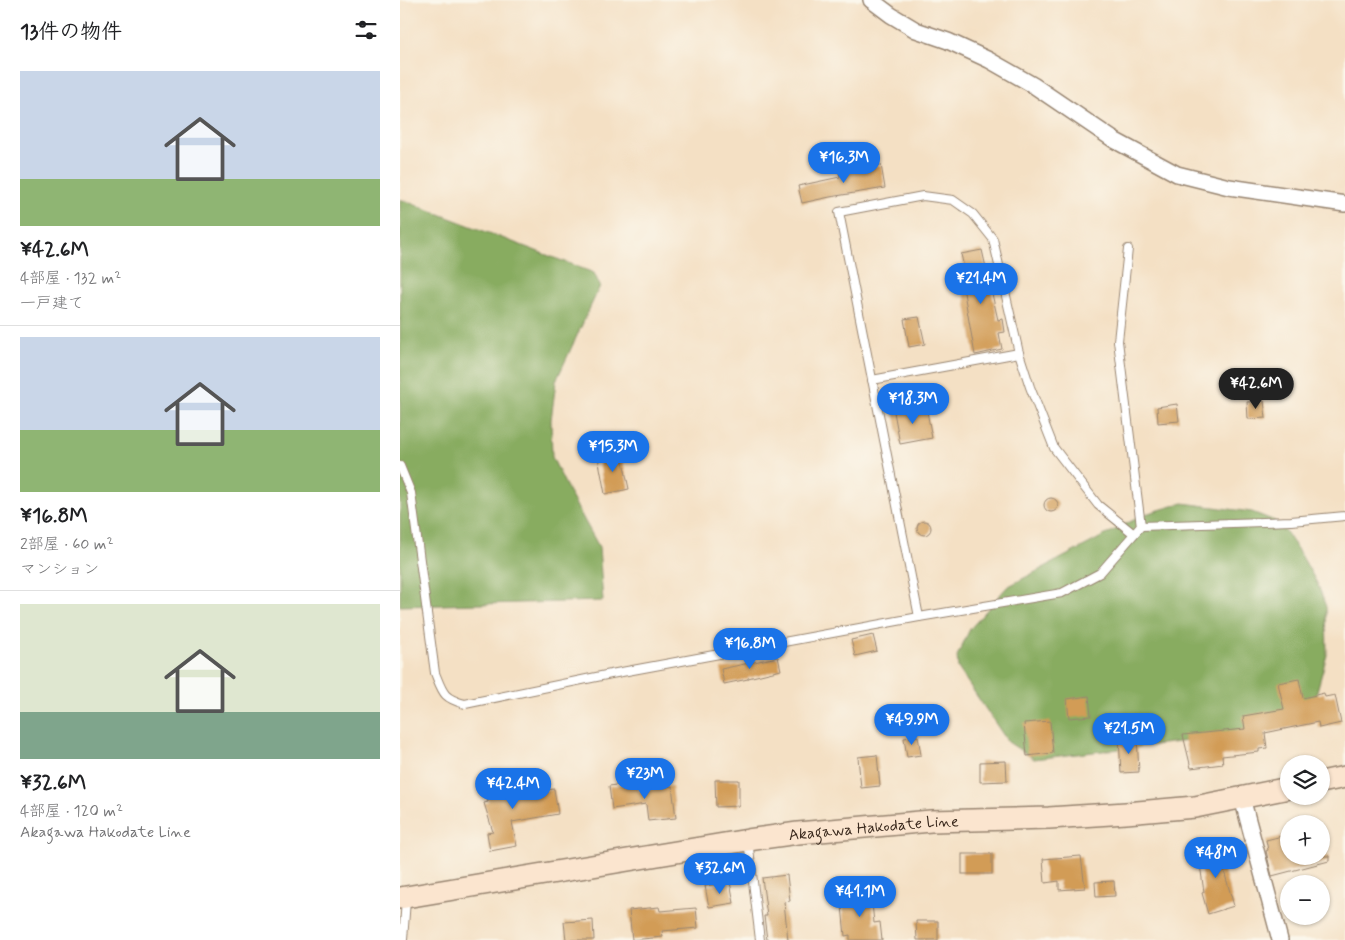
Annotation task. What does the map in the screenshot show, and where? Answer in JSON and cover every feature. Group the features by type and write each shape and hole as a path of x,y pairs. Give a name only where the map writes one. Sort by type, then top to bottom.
{"main road":[{"path":"1330,780 1345,777"},
{"name":"Akagawa Hakodate Line","path":"403,898 798,833 931,821 1049,818 1195,807 1280,790"}],"street":[{"path":"870,0 916,30 948,41 989,60 1033,85 1114,140 1176,174 1230,187 1345,204"},
{"path":"1242,798 1280,940"}],"lane":[{"path":"919,617 839,212 923,196 953,200 973,214 993,239 1019,353 1030,388 1054,448 1098,505 1134,534"},
{"path":"1128,249 1118,341 1141,526"},
{"path":"872,380 1019,353"},
{"path":"400,466 411,493 435,673 442,691 450,700 465,704 621,672 919,617 1062,593 1100,573 1141,526 1291,522 1345,516"},
{"path":"748,840 760,940"},
{"path":"403,898 403,940"}],"green space":[{"path":"400,199 594,273 600,286 556,381 551,420 552,457 599,547 603,601 400,606"},
{"path":"1183,503 1252,512 1275,521 1287,533 1318,585 1326,607 1327,655 1315,698 1265,732 1034,759 1008,742 958,668 957,656 970,629 1007,587 1145,514"}],"building":[{"path":"881,165 885,188 802,203 798,186 840,177 839,172"},
{"path":"982,250 998,320 1003,319 1005,332 999,333 1002,349 975,355 963,287 968,286 961,254"},
{"path":"919,317 925,344 909,347 904,319"},
{"path":"1264,401 1266,418 1248,419 1247,402"},
{"path":"1177,404 1179,421 1158,423 1157,407"},
{"path":"926,406 932,438 900,444 894,412"},
{"path":"621,452 629,489 605,494 598,457"},
{"path":"1048,498 1054,498 1058,505 1054,512 1048,512 1044,508 1044,502"},
{"path":"924,521 929,523 931,528 929,533 924,535 919,533 917,528 919,523"},
{"path":"873,635 877,651 855,656 851,640"},
{"path":"778,657 781,670 724,684 721,669"},
{"path":"1299,679 1303,698 1324,693 1325,697 1335,695 1341,723 1319,728 1318,722 1265,733 1267,748 1259,749 1259,752 1222,756 1223,764 1191,768 1183,735 1245,729 1243,716 1284,709 1278,683"},
{"path":"1089,696 1091,716 1069,718 1067,699"},
{"path":"1050,721 1053,753 1027,756 1024,723"},
{"path":"918,736 921,755 907,757 904,738"},
{"path":"1137,737 1139,772 1121,773 1119,738"},
{"path":"877,755 880,786 861,788 858,757"},
{"path":"1006,761 1007,781 980,782 980,762"},
{"path":"504,773 510,794 554,789 558,814 512,822 517,846 490,851 487,833 493,832 484,803 488,802 487,797 489,796 484,778"},
{"path":"715,780 739,780 739,806 716,807"},
{"path":"638,782 639,791 672,786 676,818 648,821 646,804 612,809 609,786"},
{"path":"1280,836 1280,865 1314,865 1272,876 1266,851 1268,850 1266,840"},
{"path":"1219,848 1219,852 1232,850 1235,869 1224,871 1234,906 1208,914 1202,893 1204,892 1198,851"},
{"path":"962,854 992,854 992,874 962,874"},
{"path":"1081,856 1085,888 1059,890 1059,881 1045,883 1043,859"},
{"path":"787,875 790,901 784,902 788,940 767,940 764,916 767,916 762,878"},
{"path":"1114,881 1115,896 1096,897 1095,882"},
{"path":"730,882 734,903 709,907 705,886"},
{"path":"871,893 874,923 880,922 882,940 850,940 850,935 845,936 841,896"},
{"path":"659,907 660,911 696,908 698,928 662,931 663,937 632,940 629,910"},
{"path":"593,920 594,940 566,940 564,922"},
{"path":"916,921 938,921 938,940 917,940"}]}
